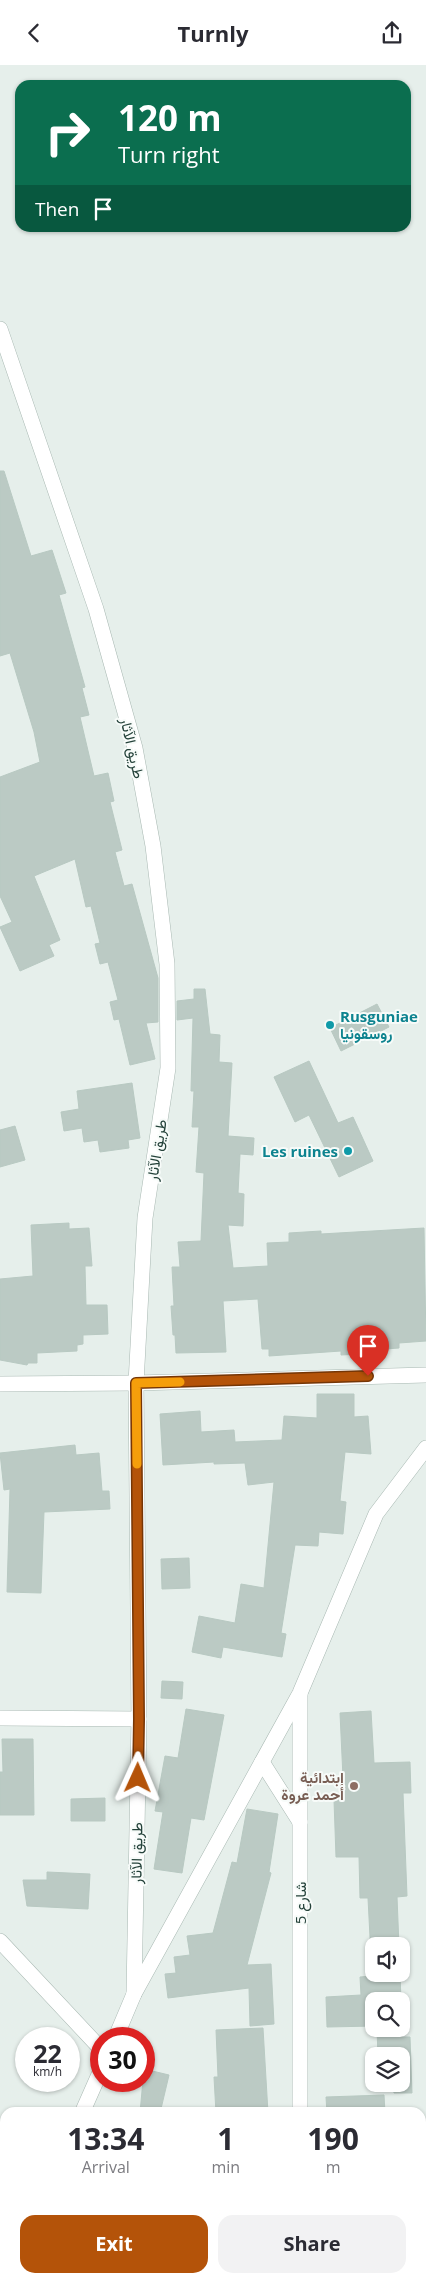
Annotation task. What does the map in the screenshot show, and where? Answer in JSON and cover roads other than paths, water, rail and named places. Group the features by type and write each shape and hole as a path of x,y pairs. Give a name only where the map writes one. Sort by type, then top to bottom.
{"street":[{"name":"طريق الآثار","path":"0,329 96,609 135,748 153,846 167,964 168,1068 145,1218 136,1383 139,1719 134,1994"},
{"path":"0,1384 136,1383 426,1375"},
{"path":"120,2027 134,1994 300,1693 376,1514 426,1447"},
{"name":"شارع 5","path":"300,1693 300,2107"},
{"path":"0,1718 139,1719"},
{"path":"262,1762 300,1822"},
{"path":"0,1941 90,2037"},
{"path":"85,2107 91,2092"}],"place":[{"name":"Rusguniae روسقونيا","path":"330,1025"},
{"name":"Les ruines","path":"348,1151"},
{"name":"إبتدائية أحمد عروة","path":"354,1786"}]}
